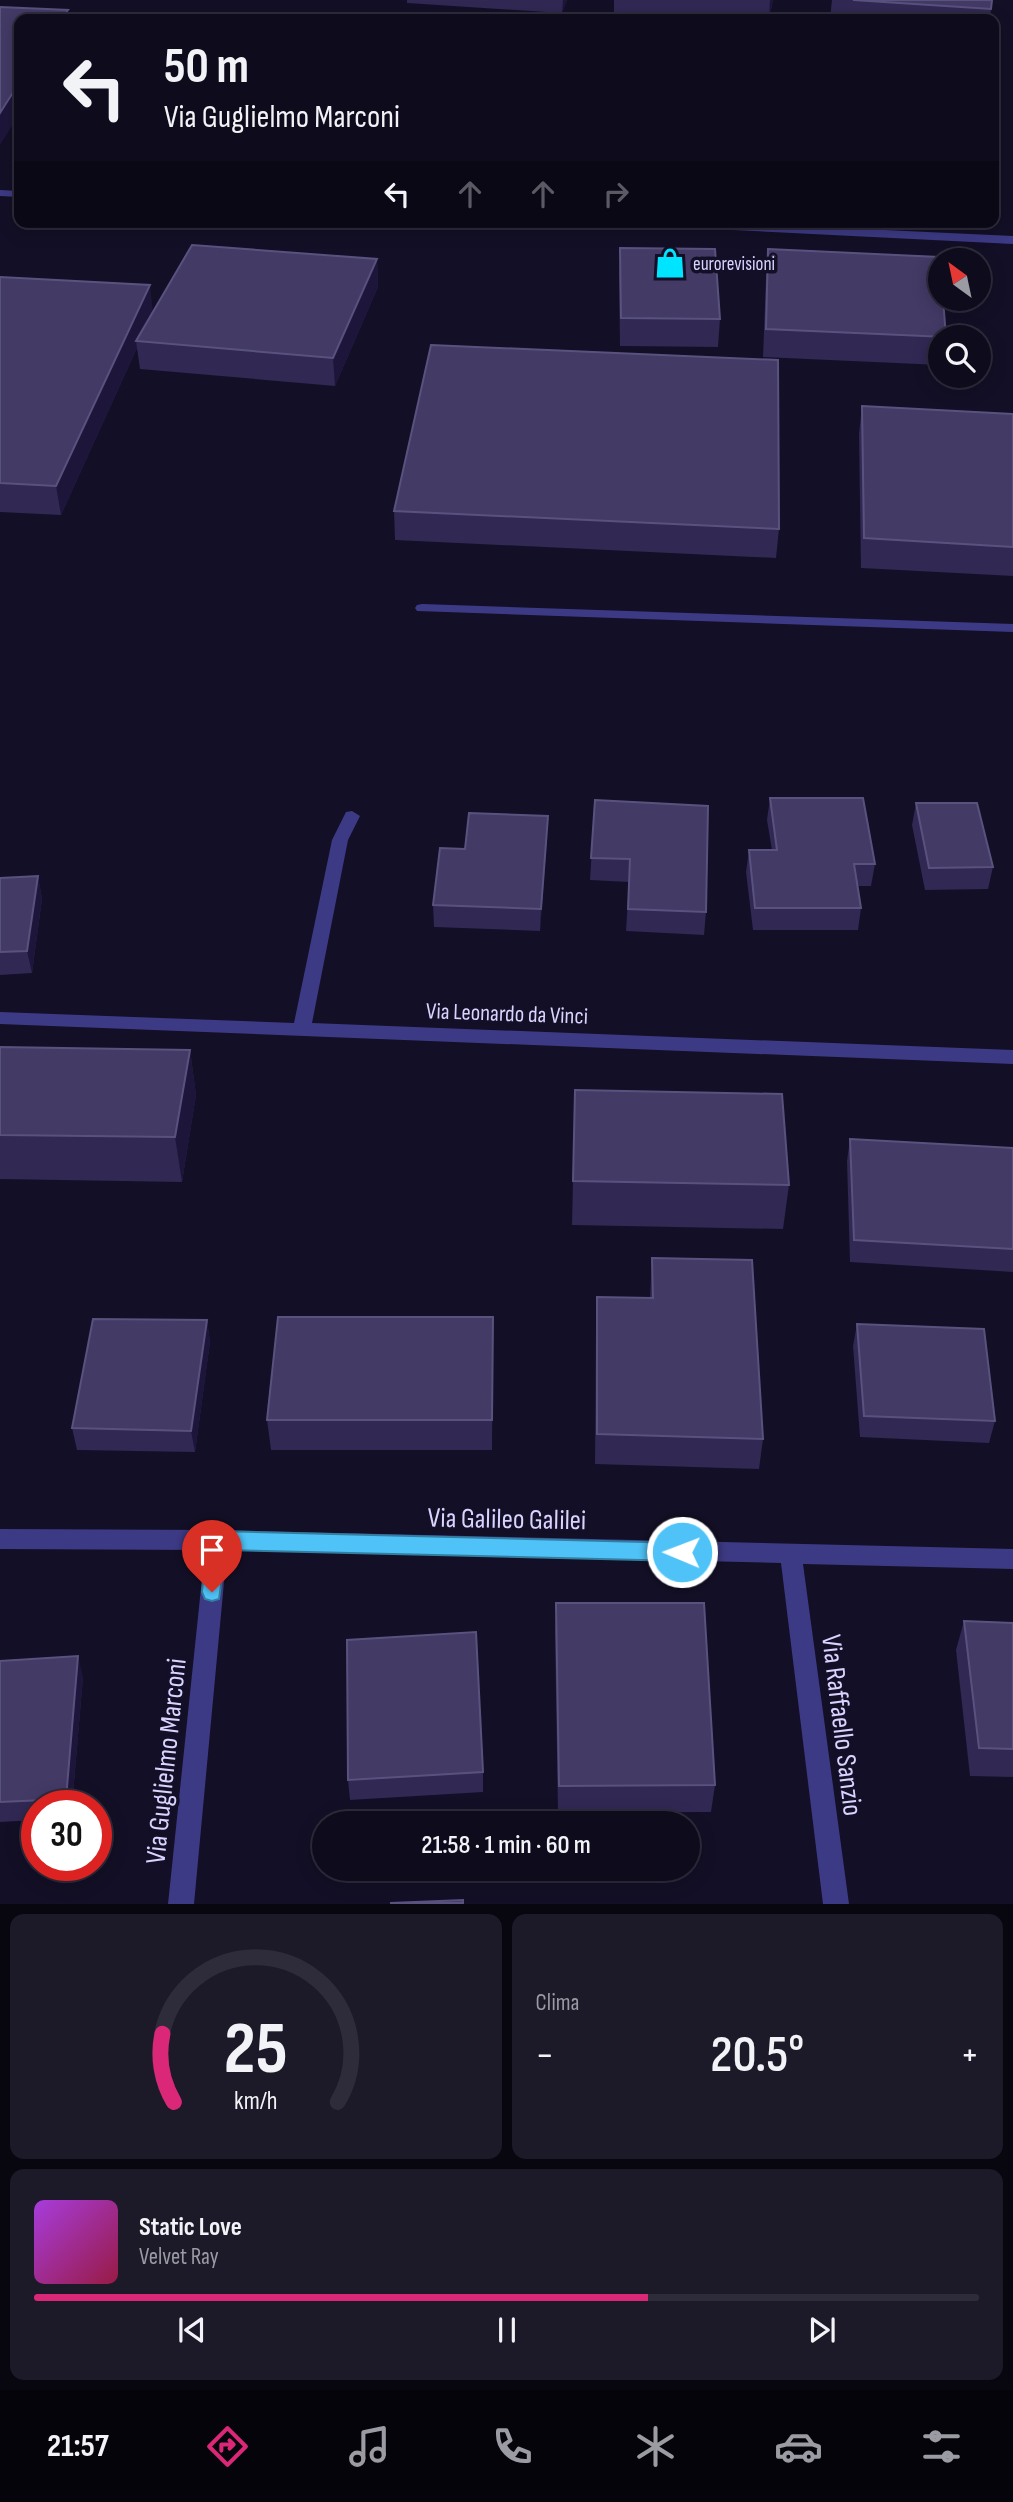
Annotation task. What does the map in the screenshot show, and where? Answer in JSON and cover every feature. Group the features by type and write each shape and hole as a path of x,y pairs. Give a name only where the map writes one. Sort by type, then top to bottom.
{"street":[{"path":"760,228 1013,240"},
{"path":"422,608 1013,628"},
{"path":"302,1029 340,840 352,816"},
{"name":"Via Leonardo da Vinci","path":"0,1018 1013,1057"},
{"name":"Via Galileo Galilei","path":"0,1539 217,1540 1013,1559"},
{"name":"Via Guglielmo Marconi","path":"181,1903 217,1540"},
{"name":"Via Raffaello Sanzio","path":"791,1555 836,1903"}],"building":[{"path":"853,0 992,0 991,9"},
{"path":"0,7 68,10 65,14 14,14 14,91 0,113"},
{"path":"192,245 377,259 333,358 136,341"},
{"path":"620,248 715,249 720,319 621,318"},
{"path":"768,249 928,256 928,312 944,312 945,325 928,325 928,336 766,329"},
{"path":"0,277 150,285 56,486 0,483"},
{"path":"431,345 778,360 779,529 394,511"},
{"path":"862,406 1013,414 1013,547 864,538"},
{"path":"770,798 863,798 875,864 854,864 861,908 755,908 749,850 777,850"},
{"path":"595,800 708,806 706,912 628,909 630,859 591,858"},
{"path":"916,803 977,803 993,867 929,868"},
{"path":"469,813 548,816 541,909 433,905 440,848 465,849"},
{"path":"38,876 27,951 0,952 0,878"},
{"path":"0,1047 190,1050 175,1137 0,1135"},
{"path":"575,1090 782,1094 789,1185 573,1181"},
{"path":"850,1139 1013,1148 1013,1249 854,1240"},
{"path":"652,1258 752,1260 763,1439 597,1434 597,1297 653,1298"},
{"path":"278,1317 493,1317 492,1420 267,1420"},
{"path":"93,1319 207,1320 191,1431 72,1428"},
{"path":"857,1324 984,1329 995,1421 864,1416"},
{"path":"556,1603 704,1603 715,1785 559,1786"},
{"path":"964,1621 1013,1623 1013,1749 979,1748"},
{"path":"476,1632 483,1772 348,1780 347,1640"},
{"path":"78,1656 67,1790 21,1790 21,1801 0,1802 0,1661"},
{"path":"463,1900 463,1903 390,1903"}],"place":[{"name":"eurorevisioni","path":"670,263"}],"route":[{"path":"212,1592 217,1540 682,1552"}]}
